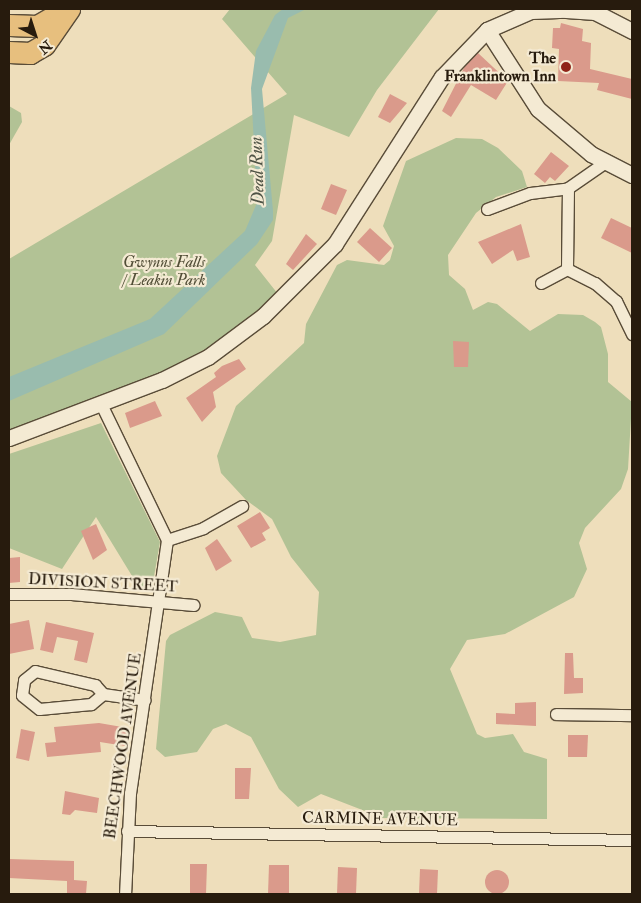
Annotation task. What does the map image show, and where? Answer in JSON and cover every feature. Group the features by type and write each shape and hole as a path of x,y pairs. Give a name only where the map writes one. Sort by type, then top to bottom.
{"highway":[{"path":"9,25 36,26 68,9"},
{"path":"9,52 30,53 44,45 68,9"}],"street":[{"path":"9,438 101,404 208,357 264,316 335,244 442,77 487,30 531,11 566,10 595,12 632,31"},
{"path":"487,30 538,109 604,163 632,175"},
{"path":"487,209 530,193 568,188 604,163"},
{"path":"567,269 568,188"},
{"path":"541,283 567,269"},
{"path":"567,269 608,293 632,334"},
{"path":"101,404 167,540 203,528 242,506"},
{"name":"BEECHWOOD AVENUE","path":"125,894 127,831 160,602 167,540"},
{"name":"DIVISION STREET","path":"9,594 194,605"},
{"path":"103,694 92,704 39,709 22,695 24,680 35,671 95,685 103,694 145,700"},
{"path":"556,714 632,715"},
{"name":"CARMINE AVENUE","path":"127,831 632,840"}],"green space":[{"name":"Gwynns Falls / Leakin Park","path":"230,9 439,9 377,90 349,137 294,115 272,241 255,265 278,294 262,310 211,349 164,373 9,432 9,259 287,94 222,19"},
{"path":"9,106 21,113 22,122 9,145"},
{"path":"456,138 482,139 498,148 522,171 527,187 496,197 476,213 448,255 449,275 465,289 473,310 488,302 497,304 530,331 558,314 583,315 595,322 601,327 608,354 608,382 632,402 628,469 621,489 585,528 579,543 587,569 574,597 505,634 467,640 450,669 477,734 485,738 513,734 524,752 547,759 547,819 383,818 321,794 298,807 279,789 251,737 226,724 213,729 197,752 165,757 156,749 166,641 170,635 215,612 242,617 252,638 280,642 316,635 319,592 291,557 272,519 246,500 221,473 217,456 236,406 304,343 306,324 337,265 347,260 384,265 390,260 394,246 383,226 406,161"},
{"path":"101,423 160,542 152,588 140,589 96,517 62,569 9,548 9,454"}],"water":[{"name":"Dead Run","path":"283,9 306,9 288,18 262,89 273,220 257,244 164,334 9,401 9,377 150,319 245,231 257,203 251,88 256,51 275,15"}],"building":[{"path":"561,23 583,29 582,41 591,43 590,69 632,79 632,99 597,90 599,83 558,81 559,49 552,48 553,28 560,28"},
{"path":"478,53 508,81 496,100 471,85 451,117 442,111 465,66"},
{"path":"390,94 407,103 390,123 378,117"},
{"path":"551,152 569,166 555,181 550,177 545,183 534,174"},
{"path":"331,184 347,190 336,215 321,209"},
{"path":"611,218 632,228 632,253 601,238"},
{"path":"521,224 530,257 517,261 513,250 492,264 478,242"},
{"path":"370,228 392,248 379,262 357,242"},
{"path":"306,234 317,244 293,270 286,264"},
{"path":"453,341 469,342 468,367 454,367"},
{"path":"239,359 246,369 213,392 216,407 202,422 186,398 216,377 214,373 222,366"},
{"path":"155,401 162,416 130,428 125,413"},
{"path":"260,512 270,528 262,533 266,540 251,548 237,526"},
{"path":"96,524 107,550 93,560 81,531"},
{"path":"217,539 232,561 216,571 205,548"},
{"path":"20,557 20,582 9,583 9,558"},
{"path":"29,620 34,649 9,654 9,624"},
{"path":"46,622 94,633 87,663 74,660 78,641 57,637 53,653 40,650"},
{"path":"565,653 573,653 574,678 583,678 583,693 564,694"},
{"path":"536,702 536,726 496,724 496,713 515,714 515,703"},
{"path":"99,723 128,728 125,746 100,742 101,752 47,757 45,743 56,742 54,727"},
{"path":"21,729 35,732 29,761 16,758"},
{"path":"568,735 588,735 587,757 568,757"},
{"path":"235,768 251,768 249,799 235,799"},
{"path":"65,791 99,798 97,813 75,810 70,815 62,814"},
{"path":"9,859 74,861 74,880 87,881 86,894 67,894 67,881 9,878"},
{"path":"190,864 207,864 206,894 190,894"},
{"path":"269,865 289,865 289,894 268,894"},
{"path":"338,867 357,868 356,894 337,894"},
{"path":"420,869 438,870 437,894 419,894"},
{"path":"497,870 502,871 508,877 508,887 502,893 497,894 492,893 486,887 485,882 486,877 492,871"}],"place":[{"name":"The Franklintown Inn","path":"566,67"}]}
